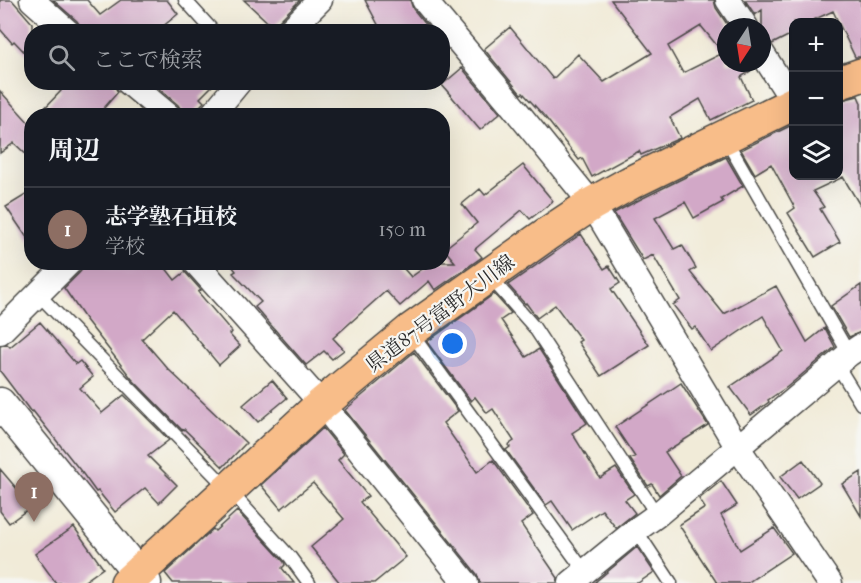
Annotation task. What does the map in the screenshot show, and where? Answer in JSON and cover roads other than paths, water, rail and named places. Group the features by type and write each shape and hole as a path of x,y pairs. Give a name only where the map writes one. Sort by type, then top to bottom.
{"main road":[{"name":"県道87号富野大川線","path":"137,580 322,404 410,331 592,204 789,105"}],"street":[{"path":"32,0 59,24"},
{"path":"424,0 444,24"},
{"path":"728,0 740,18"},
{"path":"294,24 309,4"},
{"path":"450,31 592,204 738,448 830,583"},
{"path":"771,67 789,95"},
{"path":"137,90 159,108"},
{"path":"218,108 232,90"},
{"path":"0,332 62,270"},
{"path":"202,270 322,404 466,583"},
{"path":"578,578 849,355"},
{"path":"0,403 137,580"}],"lane":[{"path":"185,0 207,24"},
{"path":"724,137 849,355 861,404"},
{"path":"489,276 534,327 657,515"},
{"path":"38,294 229,490 290,557 309,583"},
{"path":"410,331 578,578"},
{"path":"636,530 671,583"}],"place":[{"name":"志学塾石垣校","path":"34,522"}]}
